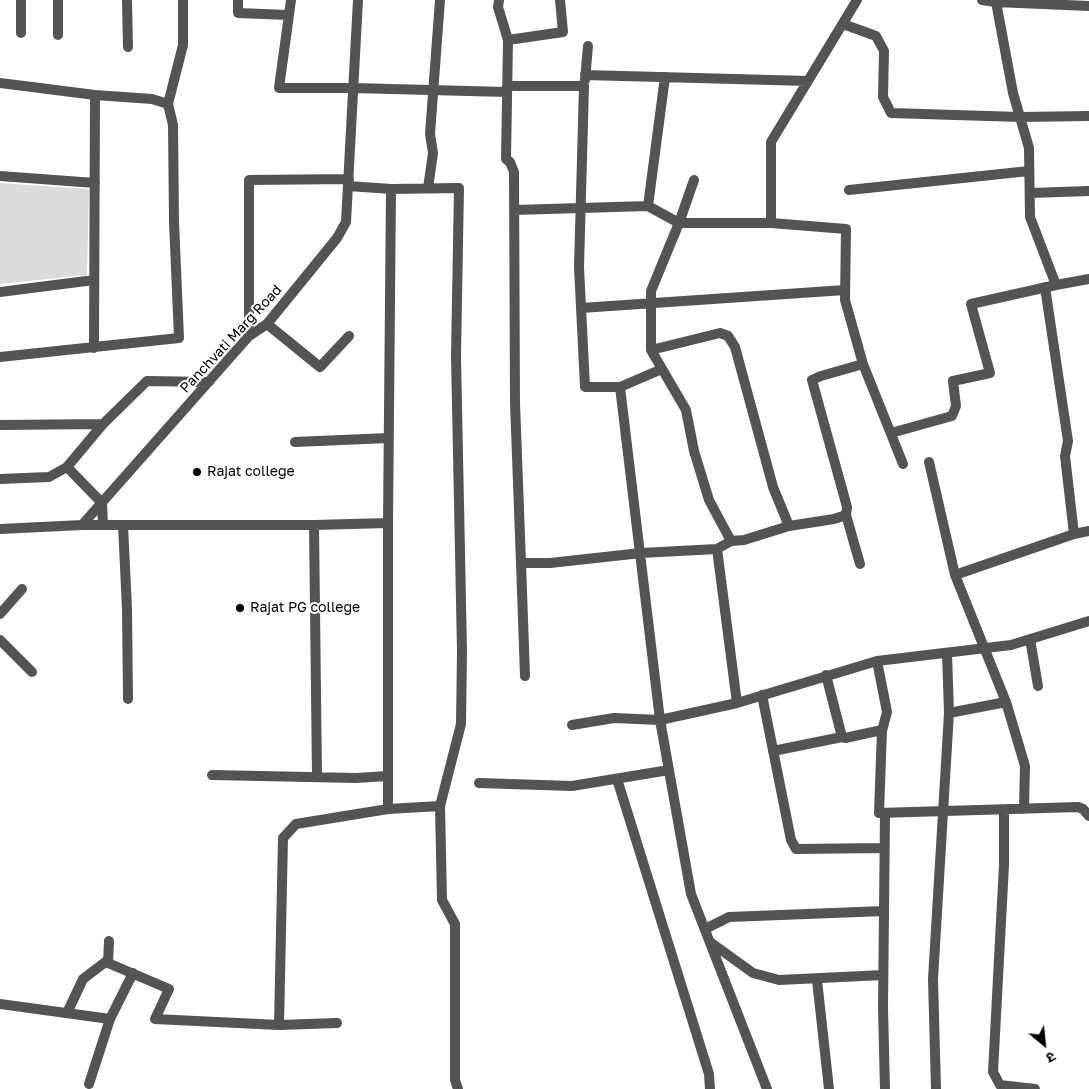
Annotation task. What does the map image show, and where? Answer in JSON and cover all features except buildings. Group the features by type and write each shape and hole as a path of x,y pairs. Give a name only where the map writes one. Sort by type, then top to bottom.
{"street":[{"path":"21,0 22,33"},
{"path":"58,0 58,35"},
{"path":"127,0 128,47"},
{"path":"0,358 179,338 174,222 173,124 168,104 183,45 183,0"},
{"path":"238,0 238,12 288,14"},
{"path":"291,0 280,88 434,90 584,86"},
{"name":"Panchvati Marg Road","path":"82,525 249,336 268,324 337,238 346,222 358,0"},
{"path":"428,188 433,153 430,134 440,0"},
{"path":"499,0 498,7 508,40 506,159 510,162 514,172 515,403 525,676"},
{"path":"508,40 563,32 560,0"},
{"path":"771,223 771,142 857,0"},
{"path":"982,0 1089,6"},
{"path":"996,1 1013,93 1029,148 1030,217 1056,285"},
{"path":"843,24 876,36 884,51 883,98 891,113 1020,117 1089,116"},
{"path":"588,46 584,86 580,208 581,308 585,387 620,387 662,369"},
{"path":"585,75 808,81"},
{"path":"648,206 666,77"},
{"path":"0,83 95,95 152,98 168,104"},
{"path":"94,348 95,95"},
{"path":"849,190 1029,172"},
{"path":"0,176 95,183"},
{"path":"249,336 249,180 349,183 391,189 459,188 456,356 462,651 461,724 440,806 442,900 455,924 455,1080 458,1089"},
{"path":"694,180 651,292 651,350 686,410 694,451 709,500 731,541"},
{"path":"388,809 391,189"},
{"path":"1030,193 1089,191"},
{"path":"514,210 648,206 678,223 771,223 846,229 845,300 863,364 904,464"},
{"path":"891,433 952,416 956,406 952,381 990,373 971,304 1089,278"},
{"path":"0,292 94,280"},
{"path":"1045,287 1068,441 1065,456 1074,534"},
{"path":"581,308 846,290"},
{"path":"268,324 320,366 349,336"},
{"path":"651,350 720,333 728,336 735,347 773,486 789,526"},
{"path":"860,564 846,515 847,507 812,380 863,364"},
{"path":"0,479 49,477 67,467 103,424 147,381 209,382"},
{"path":"620,387 660,720 691,894 767,1089"},
{"path":"0,425 103,424"},
{"path":"295,442 389,438"},
{"path":"929,462 955,575 1006,702 1025,766 1024,809"},
{"path":"67,467 102,503 102,525"},
{"path":"520,563 550,563 641,553 717,549 731,541 744,540 789,526 834,519 846,515"},
{"path":"0,529 82,525 314,525 388,523"},
{"path":"124,525 128,699"},
{"path":"314,525 317,776"},
{"path":"955,575 1074,534 1089,531"},
{"path":"717,549 737,703"},
{"path":"0,614 22,589"},
{"path":"572,725 614,718 660,720 737,703 877,661 1011,645 1089,621"},
{"path":"1030,639 1038,686"},
{"path":"0,640 32,672"},
{"path":"936,1089 933,979 942,812 950,713 947,653"},
{"path":"877,661 887,712 882,731 878,811 885,814 1078,807 1083,809 1089,816"},
{"path":"826,675 842,736"},
{"path":"762,695 791,840 796,850 884,848"},
{"path":"950,713 1006,702"},
{"path":"773,752 842,736 845,738 880,729 882,731"},
{"path":"479,783 572,786 669,770"},
{"path":"212,775 356,778 388,776"},
{"path":"617,779 709,1074 710,1089"},
{"path":"279,1024 283,838 296,824 388,809 440,806"},
{"path":"1004,810 1004,865 993,1072 1000,1085 1035,1089"},
{"path":"885,814 883,976 885,1089"},
{"path":"705,929 729,918 884,911"},
{"path":"109,941 108,962 169,989 154,1019 279,1024 336,1023"},
{"path":"710,942 753,972 779,980 883,976"},
{"path":"67,1013 83,979 108,960"},
{"path":"89,1084 110,1019 133,973"},
{"path":"817,980 829,1089"},
{"path":"0,1004 110,1019"}],"shaded area":[{"path":"0,183 89,189 87,275 0,284"}],"place":[{"name":"Rajat college","path":"197,472"},
{"name":"Rajat PG college","path":"240,608"}]}
